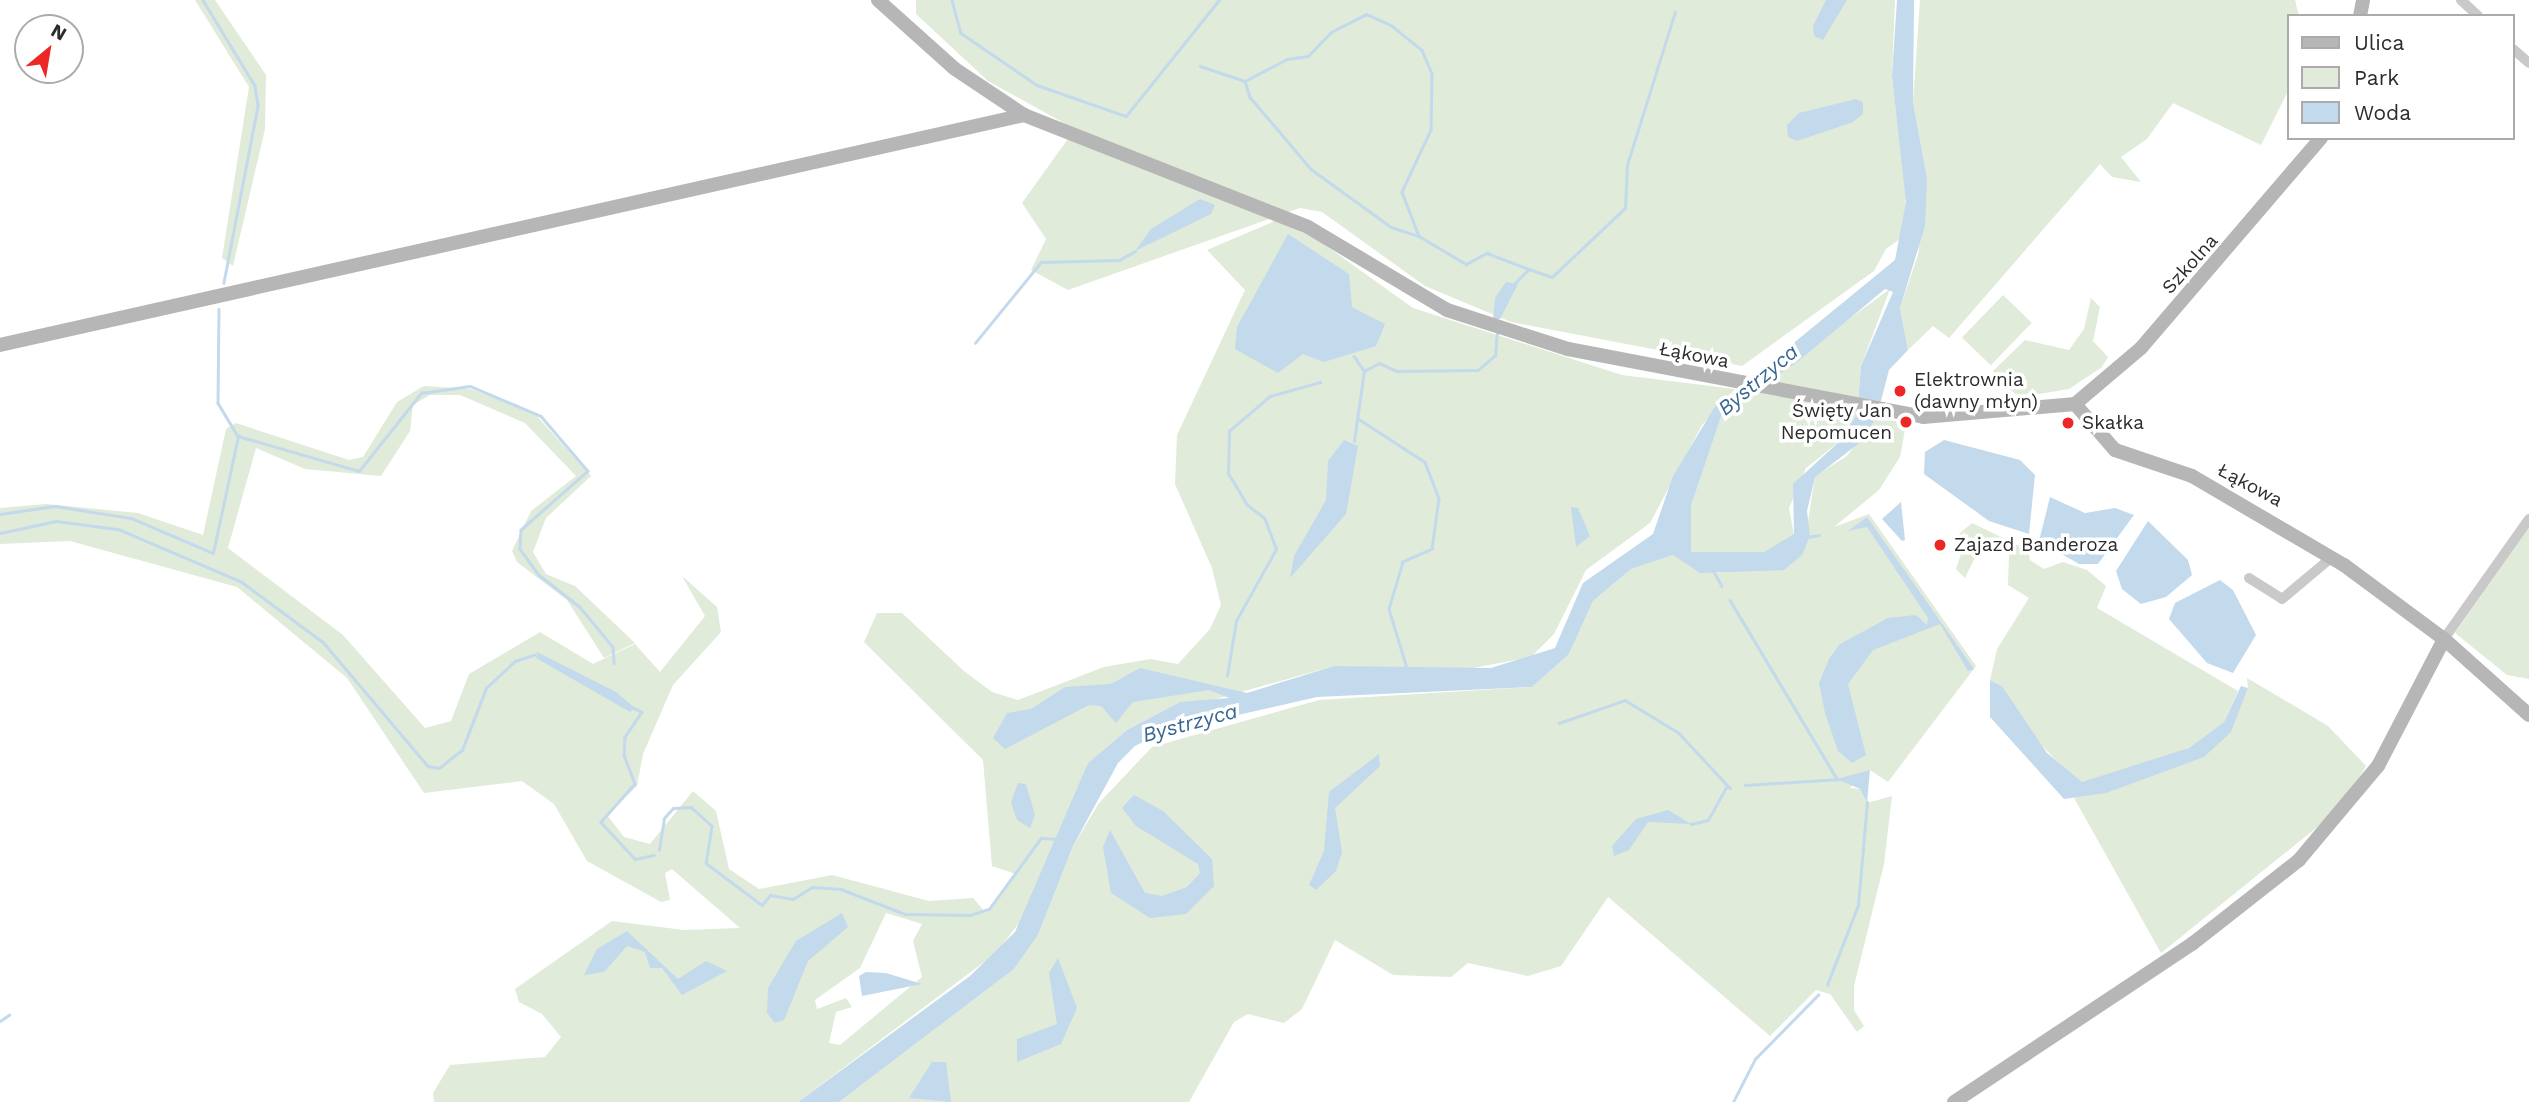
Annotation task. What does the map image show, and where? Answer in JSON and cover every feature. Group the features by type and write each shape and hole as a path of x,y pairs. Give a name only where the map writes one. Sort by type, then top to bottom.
{"street":[{"name":"Łąkowa","path":"878,0 955,69 1024,115 1308,228 1430,302 1478,322 1514,334 1885,412 1923,417 2075,404 2115,450 2192,476 2332,557 2444,639 2529,715"},
{"path":"2461,0 2476,14"},
{"path":"2515,51 2529,63"},
{"path":"0,345 1024,115"},
{"name":"Szkolna","path":"2075,404 2149,338 2319,140"},
{"path":"1954,1102 2192,944 2299,860 2378,766 2444,639 2529,519"},
{"path":"2249,578 2282,599 2332,557"}],"green space":[{"path":"195,0 215,0 266,75 265,129 233,266 222,258 249,87"},
{"path":"916,0 1895,0 1892,77 1906,191 1904,236 1886,249 1874,271 1742,366 1511,322 1425,286 1322,212 1300,208 1068,290 1031,270 1046,239 1022,203 1075,129 988,81 916,14"},
{"path":"1920,0 2295,0 2298,14 2288,14 2288,91 2261,145 2173,103 2147,139 2121,157 2141,182 2112,177 2100,164 1949,338 1933,326 1908,350 1900,308 1918,255 1927,178 1913,102"},
{"path":"1277,220 1318,240 1413,308 1622,375 1735,389 1702,425 1650,523 1586,570 1554,634 1531,657 1457,671 1334,666 1198,704 1180,702 1127,730 1088,763 1029,910 996,953 798,1102 434,1102 433,1093 450,1065 545,1057 561,1037 542,1014 519,1002 515,989 612,921 684,930 740,928 672,869 665,873 670,900 661,902 587,861 554,804 522,781 424,793 347,678 237,587 70,541 0,544 0,508 46,504 138,513 203,535 226,429 236,423 349,460 363,457 397,402 424,386 471,389 534,413 591,476 546,518 533,552 546,574 575,586 635,643 604,658 567,600 517,562 512,551 531,511 576,476 525,423 460,395 430,395 413,405 410,431 381,476 305,469 256,448 228,548 343,635 425,728 451,721 469,674 540,632 593,664 635,644 660,672 705,616 682,576 717,607 721,632 673,685 643,754 637,786 607,815 624,837 650,844 693,791 716,811 729,869 759,889 832,875 929,901 973,898 986,913 1016,874 992,866 983,760 864,642 877,613 902,613 964,671 992,692 1018,700 1104,667 1150,659 1178,664 1210,629 1221,605 1212,568 1175,484 1177,435 1245,290 1207,250","holes":["886,913 922,924 913,941 922,977 840,1045 829,1043 836,1012 852,1007 846,998 817,1009 815,1000 860,968"]},
{"path":"1890,289 1861,366 1857,414 1840,441 1806,468 1789,508 1794,535 1764,552 1691,552 1691,506 1723,411"},
{"path":"2003,295 2032,323 1991,365 1962,337"},
{"path":"2091,298 2100,307 2093,341 2108,357 2102,367 2069,389 2020,397 1996,380 1993,371 2025,340 2069,350 2084,329"},
{"path":"1877,416 1906,424 1900,457 1879,490 1834,527 1869,514 1976,666 1888,782 1870,770 1850,788 1860,789 1867,803 1892,796 1884,864 1854,986 1854,1010 1864,1026 1857,1032 1830,994 1816,990 1770,1036 1608,897 1561,966 1528,976 1468,963 1451,977 1393,975 1335,940 1302,1009 1284,1023 1248,1014 1234,1022 1189,1102 839,1102 1014,969 1038,935 1073,846 1099,803 1152,747 1319,700 1532,687 1569,654 1593,601 1631,569 1673,555 1718,573 1741,567 1784,570 1807,528 1815,476 1847,456"},
{"path":"1972,523 2028,550 2030,560 2044,569 2063,562 2087,570 2106,586 2097,608 2238,691 2224,722 2189,748 2128,773 2082,782 2068,773 2033,736 2002,686 1990,680 1997,649 2029,598 2008,585 2009,554 1994,544 1981,545 1965,578 1956,569 1962,551 1959,534"},
{"path":"2529,527 2529,679 2507,675 2455,633"},
{"path":"2247,678 2328,726 2366,766 2347,799 2316,828 2161,953 2074,798 2204,757 2248,688"}],"water":[{"path":"1826,0 1847,0 1823,40 1814,36 1813,26"},
{"name":"Bystrzyca","path":"1897,0 1914,0 1913,102 1927,178 1925,226 1900,308 1908,350 1889,370 1877,416 1862,441 1815,477 1807,511 1810,536 1802,555 1784,570 1700,573 1673,555 1631,569 1593,601 1569,654 1532,687 1317,697 1163,732 1135,746 1118,763 1073,846 1038,935 1014,969 839,1102 798,1102 970,976 1015,932 1088,763 1127,730 1180,702 1229,698 1209,690 1133,702 1116,723 1101,706 1089,705 1005,749 993,738 1007,713 1031,709 1065,687 1111,684 1140,668 1247,693 1334,666 1491,668 1555,648 1583,583 1653,534 1673,476 1714,408 1895,260 1906,202 1892,76","holes":["1885,289 1893,292 1861,366 1857,414 1840,441 1793,484 1794,534 1764,552 1691,552 1691,506 1723,411 1796,363"]},
{"path":"1856,99 1863,102 1863,114 1853,122 1797,141 1788,137 1787,125 1799,113"},
{"path":"1200,199 1215,205 1211,214 1135,251 1151,229"},
{"path":"1288,234 1349,274 1352,307 1385,324 1376,346 1324,362 1303,354 1278,373 1235,349 1237,327"},
{"path":"1506,282 1518,284 1500,319 1493,319 1495,298"},
{"path":"1344,440 1358,446 1346,514 1290,578 1294,556 1326,500 1328,461"},
{"path":"1944,440 2020,460 2035,475 2029,534 1989,521 1924,474 1925,452"},
{"path":"2050,497 2085,513 2115,508 2134,515 2098,564 2079,564 2039,541"},
{"path":"1901,502 1905,540 1902,541 1882,519"},
{"path":"1571,507 1578,508 1590,536 1576,547"},
{"path":"1867,517 1974,669 1968,671 1940,624 1873,650 1848,684 1866,755 1852,763 1838,751 1825,713 1819,683 1829,659 1840,644 1888,618 1916,615 1927,625 1928,618 1867,527 1848,531"},
{"path":"2148,521 2188,560 2192,575 2166,597 2141,604 2122,589 2116,571"},
{"path":"2220,580 2233,590 2256,635 2233,673 2207,663 2169,619 2175,603"},
{"path":"537,652 616,692 635,708 630,712 536,658"},
{"path":"1990,680 2002,686 2047,753 2082,782 2189,748 2224,722 2241,686 2248,688 2231,732 2204,757 2106,793 2064,799 1990,717"},
{"path":"1379,754 1380,766 1335,808 1342,852 1336,871 1316,890 1309,885 1324,851 1329,792"},
{"path":"1870,770 1867,803 1860,789 1837,779"},
{"path":"1018,783 1026,784 1035,815 1030,828 1017,820 1011,802"},
{"path":"1134,795 1163,811 1212,859 1214,886 1186,914 1150,918 1111,893 1103,847 1110,830 1145,893 1162,896 1187,887 1200,873 1198,864 1136,826 1122,808"},
{"path":"1668,810 1691,824 1648,822 1629,850 1614,856 1612,846 1636,819"},
{"path":"842,913 848,927 808,961 784,1020 775,1023 767,1013 768,988 796,941"},
{"path":"627,931 678,979 706,961 727,971 682,995 662,968 650,968 645,952 627,946 604,972 584,975 597,949"},
{"path":"1058,958 1077,1008 1061,1044 1017,1062 1017,1039 1057,1024 1049,973"},
{"path":"866,972 886,973 922,984 862,996 859,976"},
{"path":"932,1062 946,1062 951,1102 909,1098"}],"waterway":[{"path":"203,0 255,86 258,106 224,283"},
{"path":"952,0 961,33 1037,85 1126,116 1219,0"},
{"path":"1514,284 1529,269 1552,277 1625,208 1627,165 1675,12"},
{"path":"1200,66 1245,81 1287,59 1308,56 1331,32 1366,14 1391,25 1422,50 1432,74 1431,130 1402,192 1419,236 1466,264 1487,253 1529,269"},
{"path":"1245,81 1250,97 1311,169 1391,227 1419,236"},
{"path":"975,343 1041,262 1119,260 1135,251"},
{"path":"219,309 218,403 238,436 359,471 421,393 470,386 541,416 588,471 521,530 520,549 538,574 580,607 613,647 614,663"},
{"path":"1354,356 1364,371 1379,363 1397,371 1478,370 1495,355 1497,332"},
{"path":"1354,441 1364,371"},
{"path":"1227,676 1236,621 1276,549 1264,518 1247,505 1228,473 1229,431 1270,396 1320,382"},
{"path":"1359,419 1425,462 1439,498 1432,549 1403,562 1389,609 1407,668"},
{"path":"0,514 55,506 131,518 213,553 238,436"},
{"path":"0,533 56,521 118,529 242,582 324,643 428,766 439,768 462,750 486,688 515,661 534,655"},
{"path":"1808,537 1819,535"},
{"path":"1713,570 1722,586"},
{"path":"1730,600 1837,779"},
{"path":"1559,723 1625,700 1679,733 1730,788"},
{"path":"632,707 642,712 625,737 624,755 635,784 601,822 635,859 654,855"},
{"path":"1745,785 1840,779"},
{"path":"1691,824 1708,820 1726,788"},
{"path":"1827,985 1858,905 1867,802"},
{"path":"659,850 664,818 673,808 691,807 712,826 706,863 762,905 770,895 793,899 812,887 841,889 905,914 970,915 989,909 1041,838 1059,839"},
{"path":"1733,1102 1755,1059 1818,995"},
{"path":"0,1021 9,1015"}],"place":[{"name":"Elektrownia (dawny młyn)","path":"1900,391"},
{"name":"Święty Jan Nepomucen","path":"1906,422"},
{"name":"Skałka","path":"2068,423"},
{"name":"Zajazd Banderoza","path":"1940,545"}]}
